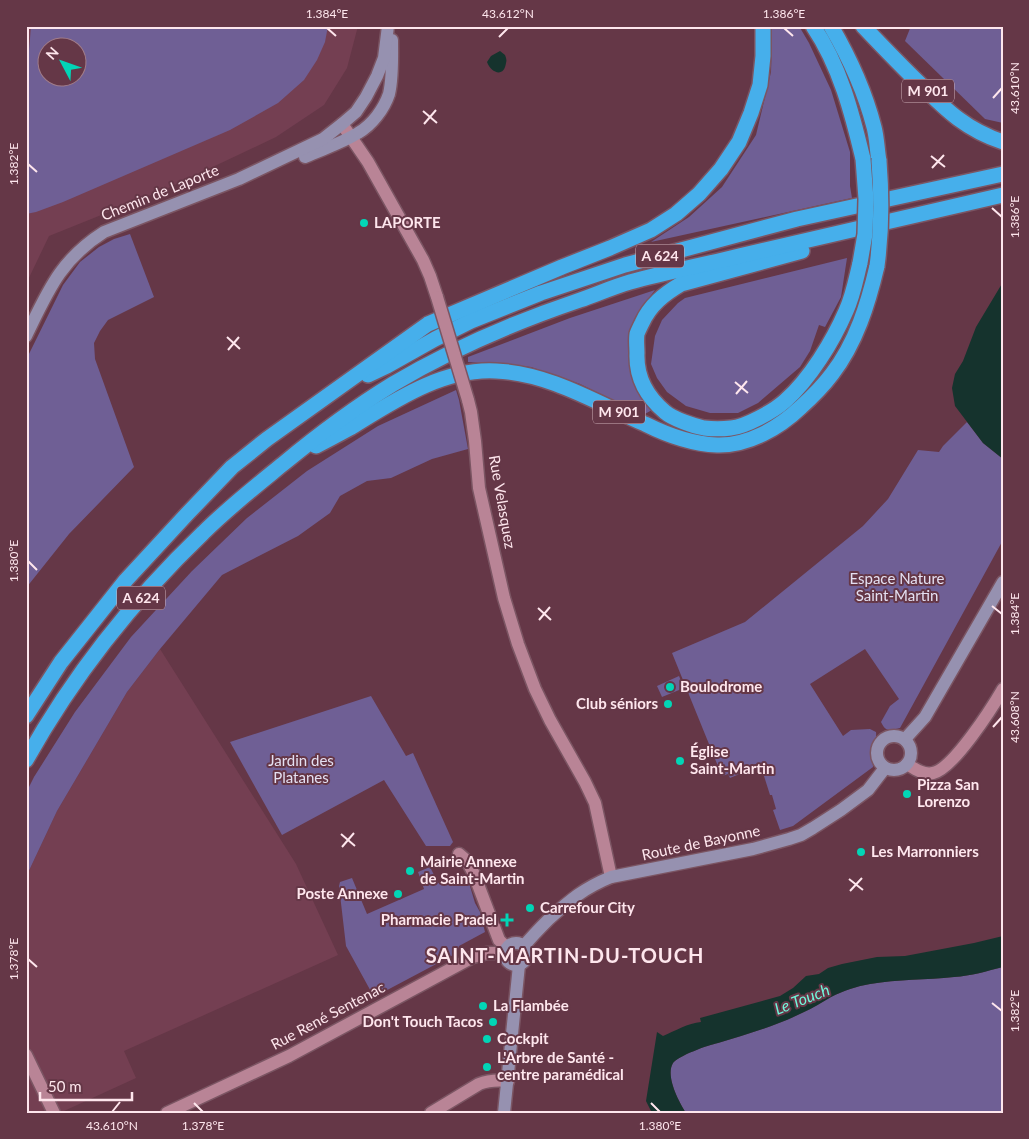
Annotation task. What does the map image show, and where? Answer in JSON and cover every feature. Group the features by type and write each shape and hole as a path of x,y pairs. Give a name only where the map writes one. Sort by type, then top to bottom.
{"highway":[{"name":"A 624","path":"26,716 61,662 126,580 232,467 267,439 428,324 651,230 676,214 705,188 721,169 739,142 751,113 760,85 763,56 763,26"},
{"name":"M 901","path":"813,26 840,80 853,118 863,159 866,199 865,234 856,282 847,309 832,339 810,374 785,401 760,418 732,428 705,428 682,421 667,413 653,399 642,384 636,365 637,334 645,316 666,293 681,284 811,249 839,232"},
{"name":"M 901","path":"286,461 348,429 396,400 444,378 479,371 519,373 558,385 670,436 694,442 717,445 741,443 771,431 794,414 833,374 845,353 859,326 870,297 877,266 882,214 882,190 874,127 848,56 832,26"},
{"name":"M 901","path":"863,26 950,113 978,132 1003,142"},
{"name":"A 624","path":"335,390 387,366 471,321 541,293 625,265 797,219 1003,174"},
{"name":"A 624","path":"26,760 77,679 137,602 162,574 243,496 342,416 393,384 442,357 498,331 549,310 630,283 1003,194"}],"street":[{"path":"342,124 356,112 377,76 384,58 390,26"},
{"path":"352,137 370,125 382,108 388,94 392,58 390,26"},
{"name":"Rue Velasquez","path":"342,124 368,162 430,276 471,412 479,488 504,598 518,644 535,689 550,720 586,782 595,803 611,877"},
{"name":"Chemin de Laporte","path":"26,336 58,274 70,259 91,240 112,229 239,179 323,139 342,124"},
{"name":"Chemin de Laporte","path":"239,179 276,169 352,137"},
{"path":"905,739 925,717 1003,582"},
{"path":"908,764 926,773 934,773 944,768 988,713 1003,689"},
{"path":"891,735 905,739 911,751 908,764 897,770 885,768 876,756 880,741 891,735"},
{"name":"Route de Bayonne","path":"504,1113 519,965 523,964 528,953 524,946 531,936 567,902 591,885 611,877 753,849 801,835 841,810 868,790 885,768"},
{"path":"459,854 467,861 471,868 498,940 506,950 506,958 509,963 519,965"},
{"path":"506,950 515,943 524,946"},
{"name":"Rue René Sentenac","path":"167,1113 289,1056 473,957 506,950"},
{"path":"26,1055 54,1113"},
{"path":"431,1113 479,1084 487,1081 508,1081"}],"shaded area":[{"path":"26,26 358,26 347,68 324,105 276,137 166,189 49,236 26,284"},
{"path":"160,649 296,864 338,955 124,1051 136,1078 64,1111 64,1113 26,1113 26,877 57,811 127,692"}],"green space":[{"path":"31,26 328,26 325,42 317,60 304,80 278,103 230,130 63,202 26,214 26,88"},
{"path":"770,26 799,26 809,43 831,90 850,152 852,198 651,242 689,217 722,187 756,135 771,72 772,35"},
{"path":"911,26 1003,26 1003,123 985,119 905,41"},
{"path":"130,234 154,297 108,320 94,343 95,359 134,467 69,534 26,588 26,360 63,285 80,262 99,247 114,239"},
{"path":"847,258 841,297 825,327 819,325 810,351 800,367 758,403 738,413 710,413 686,406 667,392 657,378 651,364 655,336 662,320 685,298"},
{"path":"655,290 637,317 630,336 629,357 633,382 652,410 643,415 580,384 531,367 468,362 468,357 570,318"},
{"path":"456,390 468,449 432,459 391,478 367,481 340,496 330,513 298,536 222,575 127,692 57,811 26,877 26,793 75,712 131,637 192,571 247,518 307,471 378,426"},
{"name":"Espace Nature Saint-Martin","path":"967,422 983,443 1003,459 1003,540 900,728 887,729 881,722 890,706 899,699 865,649 810,684 843,736 851,730 870,729 876,732 872,748 873,767 793,826 780,830 773,810 776,809 772,795 770,795 764,776 756,767 730,778 728,774 722,776 672,653 745,622 863,526 888,499 918,450 939,452"},
{"name":"Boulodrome","path":"679,676 684,688 662,697 657,686"},
{"name":"Jardin des Platanes","path":"371,696 406,756 413,753 453,842 450,846 426,846 384,780 282,835 230,742"},
{"path":"430,867 438,883 463,874 469,883 480,912 485,932 459,946 457,953 374,997 346,946 340,882 352,878 367,914 424,889 418,872"},
{"path":"1003,967 1003,1113 686,1113 674,1089 671,1068 673,1063 681,1057 707,1046 783,1021 845,991 880,982 967,976"}],"water":[{"path":"500,51 505,55 506,62 503,71 497,72 491,69 487,62 491,56"},
{"path":"1003,282 1003,459 983,443 955,406 952,388 955,374 963,361 976,327"},
{"name":"Le Touch","path":"1003,936 1003,967 967,976 880,982 845,991 783,1021 701,1048 676,1060 671,1068 672,1082 686,1113 652,1113 646,1101 657,1032 663,1036 701,1022 700,1018 780,996 793,988 806,976 819,974 828,968 842,964 877,957 905,956"}],"place":[{"name":"LAPORTE","path":"364,223"},
{"name":"Boulodrome","path":"670,687"},
{"name":"Club séniors","path":"668,704"},
{"name":"Église Saint-Martin","path":"680,761"},
{"name":"Pizza San Lorenzo","path":"907,794"},
{"name":"Les Marronniers","path":"861,852"},
{"name":"Mairie Annexe de Saint-Martin","path":"410,871"},
{"name":"Poste Annexe","path":"398,894"},
{"name":"Carrefour City","path":"530,908"},
{"name":"Pharmacie Pradel","path":"507,920"},
{"name":"La Flambée","path":"483,1006"},
{"name":"Don't Touch Tacos","path":"493,1022"},
{"name":"Cockpit","path":"487,1039"},
{"name":"L'Arbre de Santé - centre paramédical","path":"487,1067"}],"district":[{"name":"SAINT-MARTIN-DU-TOUCH","path":"565,956"}]}
